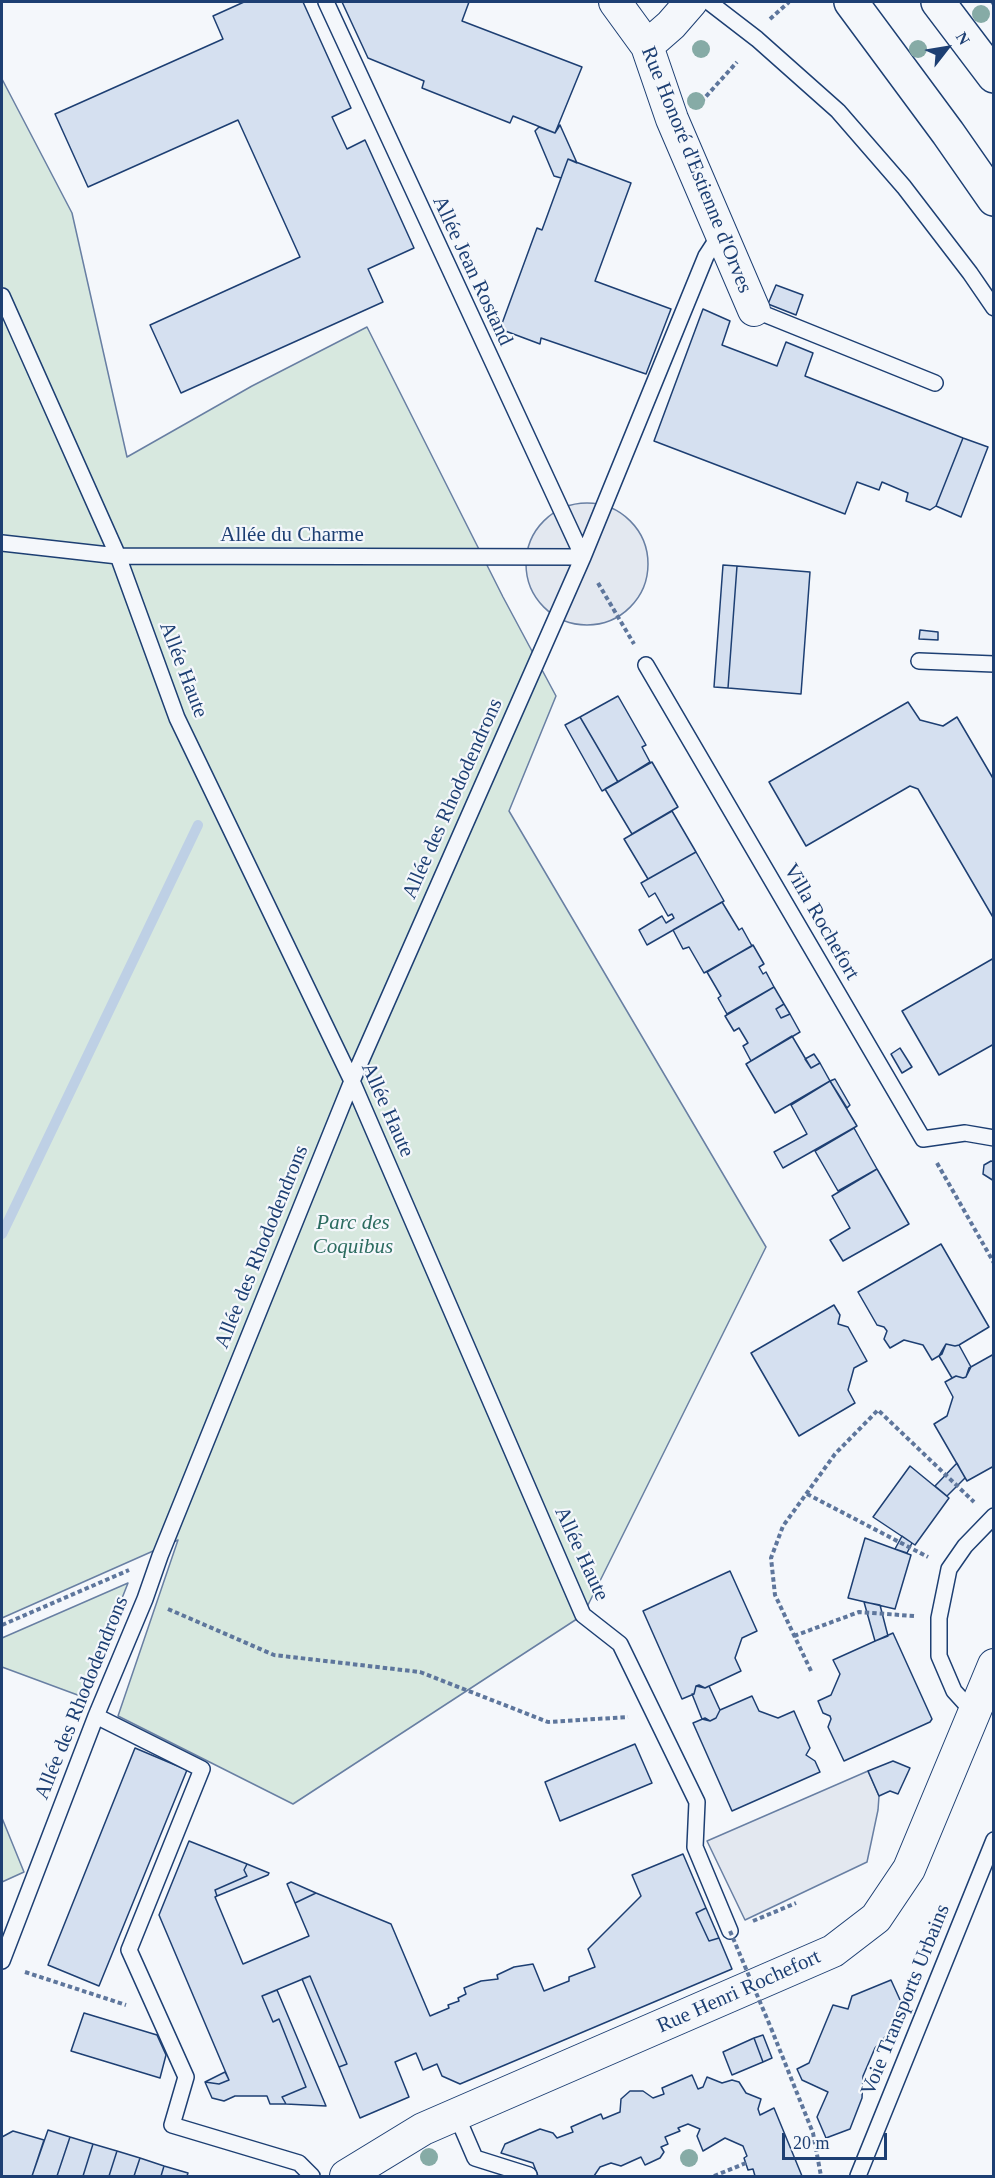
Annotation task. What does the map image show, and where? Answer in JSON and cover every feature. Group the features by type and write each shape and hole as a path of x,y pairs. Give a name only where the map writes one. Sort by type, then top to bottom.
{"main road":[{"path":"851,2 993,199"},
{"path":"938,2 993,76"}],"street":[{"name":"Rue Honoré d'Estienne d'Orves","path":"615,2 647,46 672,119 754,310"},
{"path":"647,46 671,25 691,2"},
{"name":"Rue Henri Rochefort","path":"346,2176 423,2128 833,1951 876,1918 909,1869 993,1665"}],"lane":[{"name":"Allée Jean Rostand","path":"326,2 583,557"},
{"path":"709,2 757,39 838,111 904,186 970,273 993,308"},
{"name":"Allée des Rhododendrons","path":"2,1961 96,1716 352,1081 583,557 706,256 721,233"},
{"name":"Allée Haute","path":"2,296 118,556 177,718 352,1081 583,1615 620,1644 697,1802 695,1847 730,1931"},
{"path":"754,310 935,383"},
{"name":"Allée du Charme","path":"2,543 118,556 583,557"},
{"path":"919,661 993,664"},
{"name":"Villa Rochefort","path":"646,665 923,1139"},
{"path":"923,1139 965,1133 993,1137"},
{"path":"974,1713 954,1691 939,1656 939,1618 949,1569 965,1546 992,1517"},
{"path":"96,1716 202,1769 129,1950 186,2078 172,2125 299,2163 312,2176"},
{"name":"Voie Transports Urbains","path":"858,2176 993,1840"},
{"path":"456,2114 475,2158 488,2176"},
{"path":"475,2158 529,2175"}],"path":[{"path":"764,24 789,2"},
{"path":"672,119 693,110 737,62"},
{"path":"583,557 646,665"},
{"path":"923,1139 993,1263"},
{"path":"810,1671 775,1594 771,1558 783,1526 835,1454 878,1410 992,1517"},
{"path":"807,1494 949,1569"},
{"path":"2,1625 160,1556"},
{"path":"145,1599 274,1655 420,1672 548,1722 628,1717"},
{"path":"794,1636 858,1612 939,1618"},
{"path":"796,1903 730,1931 813,2133 820,2175"},
{"path":"24,1972 159,2015"},
{"path":"714,2176 746,2163"}],"green space":[{"name":"Parc des Coquibus","path":"2,79 72,213 127,457 252,386 367,327 503,597 556,696 509,811 766,1247 583,1615 293,1804 118,1716 178,1540 2,1618"},
{"path":"128,1583 83,1697 2,1667 2,1638"},
{"path":"2,1818 24,1872 2,1882"}],"shaded area":[{"path":"587,503 610,508 621,513 630,521 638,530 643,541 648,564 643,587 638,598 630,607 621,615 610,620 587,625 564,620 553,615 544,607 536,598 531,587 526,564 531,541 536,530 544,521 553,513 564,508"},
{"path":"868,1771 879,1796 867,1862 745,1920 707,1841"}],"building":[{"path":"244,2 303,2 351,108 332,117 347,149 365,140 414,248 368,269 383,302 181,393 150,325 300,257 238,120 88,187 55,114 223,39 213,16"},
{"path":"342,2 469,2 462,21 582,67 555,133 513,116 510,123 422,88 424,81 368,58"},
{"path":"560,125 577,163 568,159 561,178 554,176 535,131 539,127 555,133"},
{"path":"568,159 631,183 595,281 671,309 646,374 541,338 540,344 500,329 537,228 542,230"},
{"path":"776,285 803,295 796,315 768,304"},
{"path":"703,309 730,321 722,345 777,366 786,342 813,353 805,376 963,438 936,506 930,510 906,501 908,493 882,482 879,490 857,482 845,514 654,441"},
{"path":"963,438 988,447 961,517 936,506"},
{"path":"723,565 737,566 728,688 714,687"},
{"path":"737,566 810,572 801,694 728,688"},
{"path":"920,630 938,632 938,640 919,639"},
{"path":"618,696 646,745 642,747 650,762 618,782 580,717"},
{"path":"908,702 920,720 943,726 957,717 994,780 994,919 918,789 910,786 806,846 769,782"},
{"path":"580,717 618,782 602,791 565,725"},
{"path":"652,762 678,807 632,834 605,789"},
{"path":"672,811 696,852 648,879 624,839"},
{"path":"696,852 724,901 647,945 639,930 662,916 666,923 674,918 672,914 668,916 655,893 649,897 641,883"},
{"path":"722,902 739,930 742,928 752,946 704,973 689,947 683,949 673,930"},
{"path":"753,945 764,964 759,967 763,974 766,972 774,987 727,1014 718,998 721,996 707,972"},
{"path":"994,958 994,1044 939,1075 902,1011"},
{"path":"774,987 784,1004 776,1009 781,1018 790,1014 800,1032 751,1061 743,1046 748,1043 739,1028 734,1031 725,1016"},
{"path":"784,1004 790,1014 781,1018 776,1009"},
{"path":"792,1036 811,1068 820,1063 830,1081 775,1113 746,1064"},
{"path":"900,1048 912,1067 902,1073 891,1054"},
{"path":"814,1054 820,1063 811,1068 805,1059"},
{"path":"835,1079 850,1105 847,1108 830,1081"},
{"path":"830,1081 857,1126 783,1168 774,1152 807,1134 791,1105"},
{"path":"854,1128 877,1169 838,1191 815,1151"},
{"path":"991,1161 994,1162 994,1181 983,1174 984,1165"},
{"path":"877,1169 909,1224 843,1261 830,1240 850,1228 832,1196"},
{"path":"941,1244 989,1327 959,1345 946,1344 942,1354 932,1360 923,1345 904,1340 890,1348 884,1339 887,1331 884,1327 877,1325 858,1292"},
{"path":"834,1305 840,1315 838,1324 848,1327 867,1361 854,1368 848,1390 855,1403 799,1436 751,1353"},
{"path":"946,1344 959,1345 971,1367 966,1377 952,1378 939,1356"},
{"path":"994,1354 994,1466 967,1481 934,1424 947,1416 953,1397 945,1382 956,1376 966,1377 969,1368"},
{"path":"957,1463 965,1478 947,1496 935,1486"},
{"path":"910,1466 949,1498 915,1545 873,1517"},
{"path":"902,1536 912,1543 907,1553 895,1549"},
{"path":"865,1538 911,1555 895,1609 848,1598"},
{"path":"730,1571 757,1631 742,1638 735,1658 741,1671 705,1688 696,1686 694,1694 682,1699 643,1611"},
{"path":"864,1602 880,1605 888,1636 875,1641"},
{"path":"893,1633 932,1719 930,1722 844,1761 828,1727 830,1716 823,1713 818,1701 831,1695 840,1674 833,1660"},
{"path":"699,1685 705,1688 709,1686 720,1710 716,1718 710,1721 702,1719 692,1694"},
{"path":"752,1696 759,1711 778,1718 794,1711 810,1748 806,1755 815,1761 820,1772 732,1811 693,1723 705,1718 710,1721 716,1718 720,1710"},
{"path":"635,1744 652,1783 560,1821 545,1782"},
{"path":"135,1748 187,1770 99,1986 48,1965"},
{"path":"893,1761 910,1768 898,1794 890,1791 879,1796 868,1771"},
{"path":"189,1841 247,1864 244,1870 247,1876 215,1890 217,1896 215,1897 243,1964 309,1936 295,1903 316,1893 391,1924 430,2016 459,2001 458,1998 466,1994 464,1988 481,1981 498,1979 497,1975 514,1967 533,1964 544,1991 569,1981 569,1977 595,1967 588,1949 641,1896 632,1875 683,1854 706,1908 696,1913 709,1941 719,1938 732,1969 460,2084 442,2076 437,2064 423,2070 416,2053 395,2062 409,2097 360,2118 339,2067 347,2064 310,1976 262,1996 273,2022 279,2019 306,2087 282,2097 286,2104 270,2104 267,2096 235,2096 224,2101 212,2098 205,2082 219,2084 229,2080 159,1915"},
{"path":"247,1864 269,1873 217,1896 215,1890 247,1876 244,1870"},
{"path":"291,1882 316,1893 295,1903 287,1884"},
{"path":"706,1908 719,1938 709,1941 696,1913"},
{"path":"310,1976 347,2064 339,2067 302,1979"},
{"path":"891,1980 901,2002 888,2034 875,2048 863,2076 862,2098 850,2129 826,2138 817,2117 828,2092 802,2080 797,2069 809,2063 833,2005 848,2009 852,1996"},
{"path":"277,1990 326,2106 286,2104 282,2097 306,2087 279,2019 273,2022 262,1996"},
{"path":"84,2013 157,2035 166,2055 160,2078 71,2051"},
{"path":"763,2035 772,2058 763,2062 754,2038"},
{"path":"754,2038 763,2062 732,2075 723,2052"},
{"path":"225,2072 229,2080 219,2084 205,2082"},
{"path":"692,2075 698,2089 703,2087 707,2077 722,2083 732,2080 739,2082 746,2093 761,2099 758,2109 760,2115 774,2108 802,2176 755,2176 753,2169 748,2170 744,2158 747,2156 743,2146 725,2138 703,2151 697,2136 700,2129 688,2124 678,2128 680,2131 665,2137 668,2144 661,2147 664,2152 660,2158 645,2165 641,2157 621,2166 611,2163 600,2167 594,2176 538,2176 533,2163 501,2153 505,2144 540,2129 553,2133 557,2138 573,2132 571,2127 601,2114 603,2119 620,2112 621,2099 630,2091 643,2091 653,2098 664,2094 662,2088"},
{"path":"48,2130 70,2137 57,2176 32,2176"},
{"path":"13,2131 44,2140 32,2176 2,2176 2,2137"},
{"path":"70,2137 93,2144 83,2176 57,2176"},
{"path":"93,2144 117,2151 109,2176 83,2176"},
{"path":"117,2151 140,2158 134,2176 109,2176"},
{"path":"140,2158 164,2166 161,2176 134,2176"},
{"path":"164,2166 188,2173 187,2176 161,2176"}],"waterway":[{"path":"2,1234 198,825"}]}
